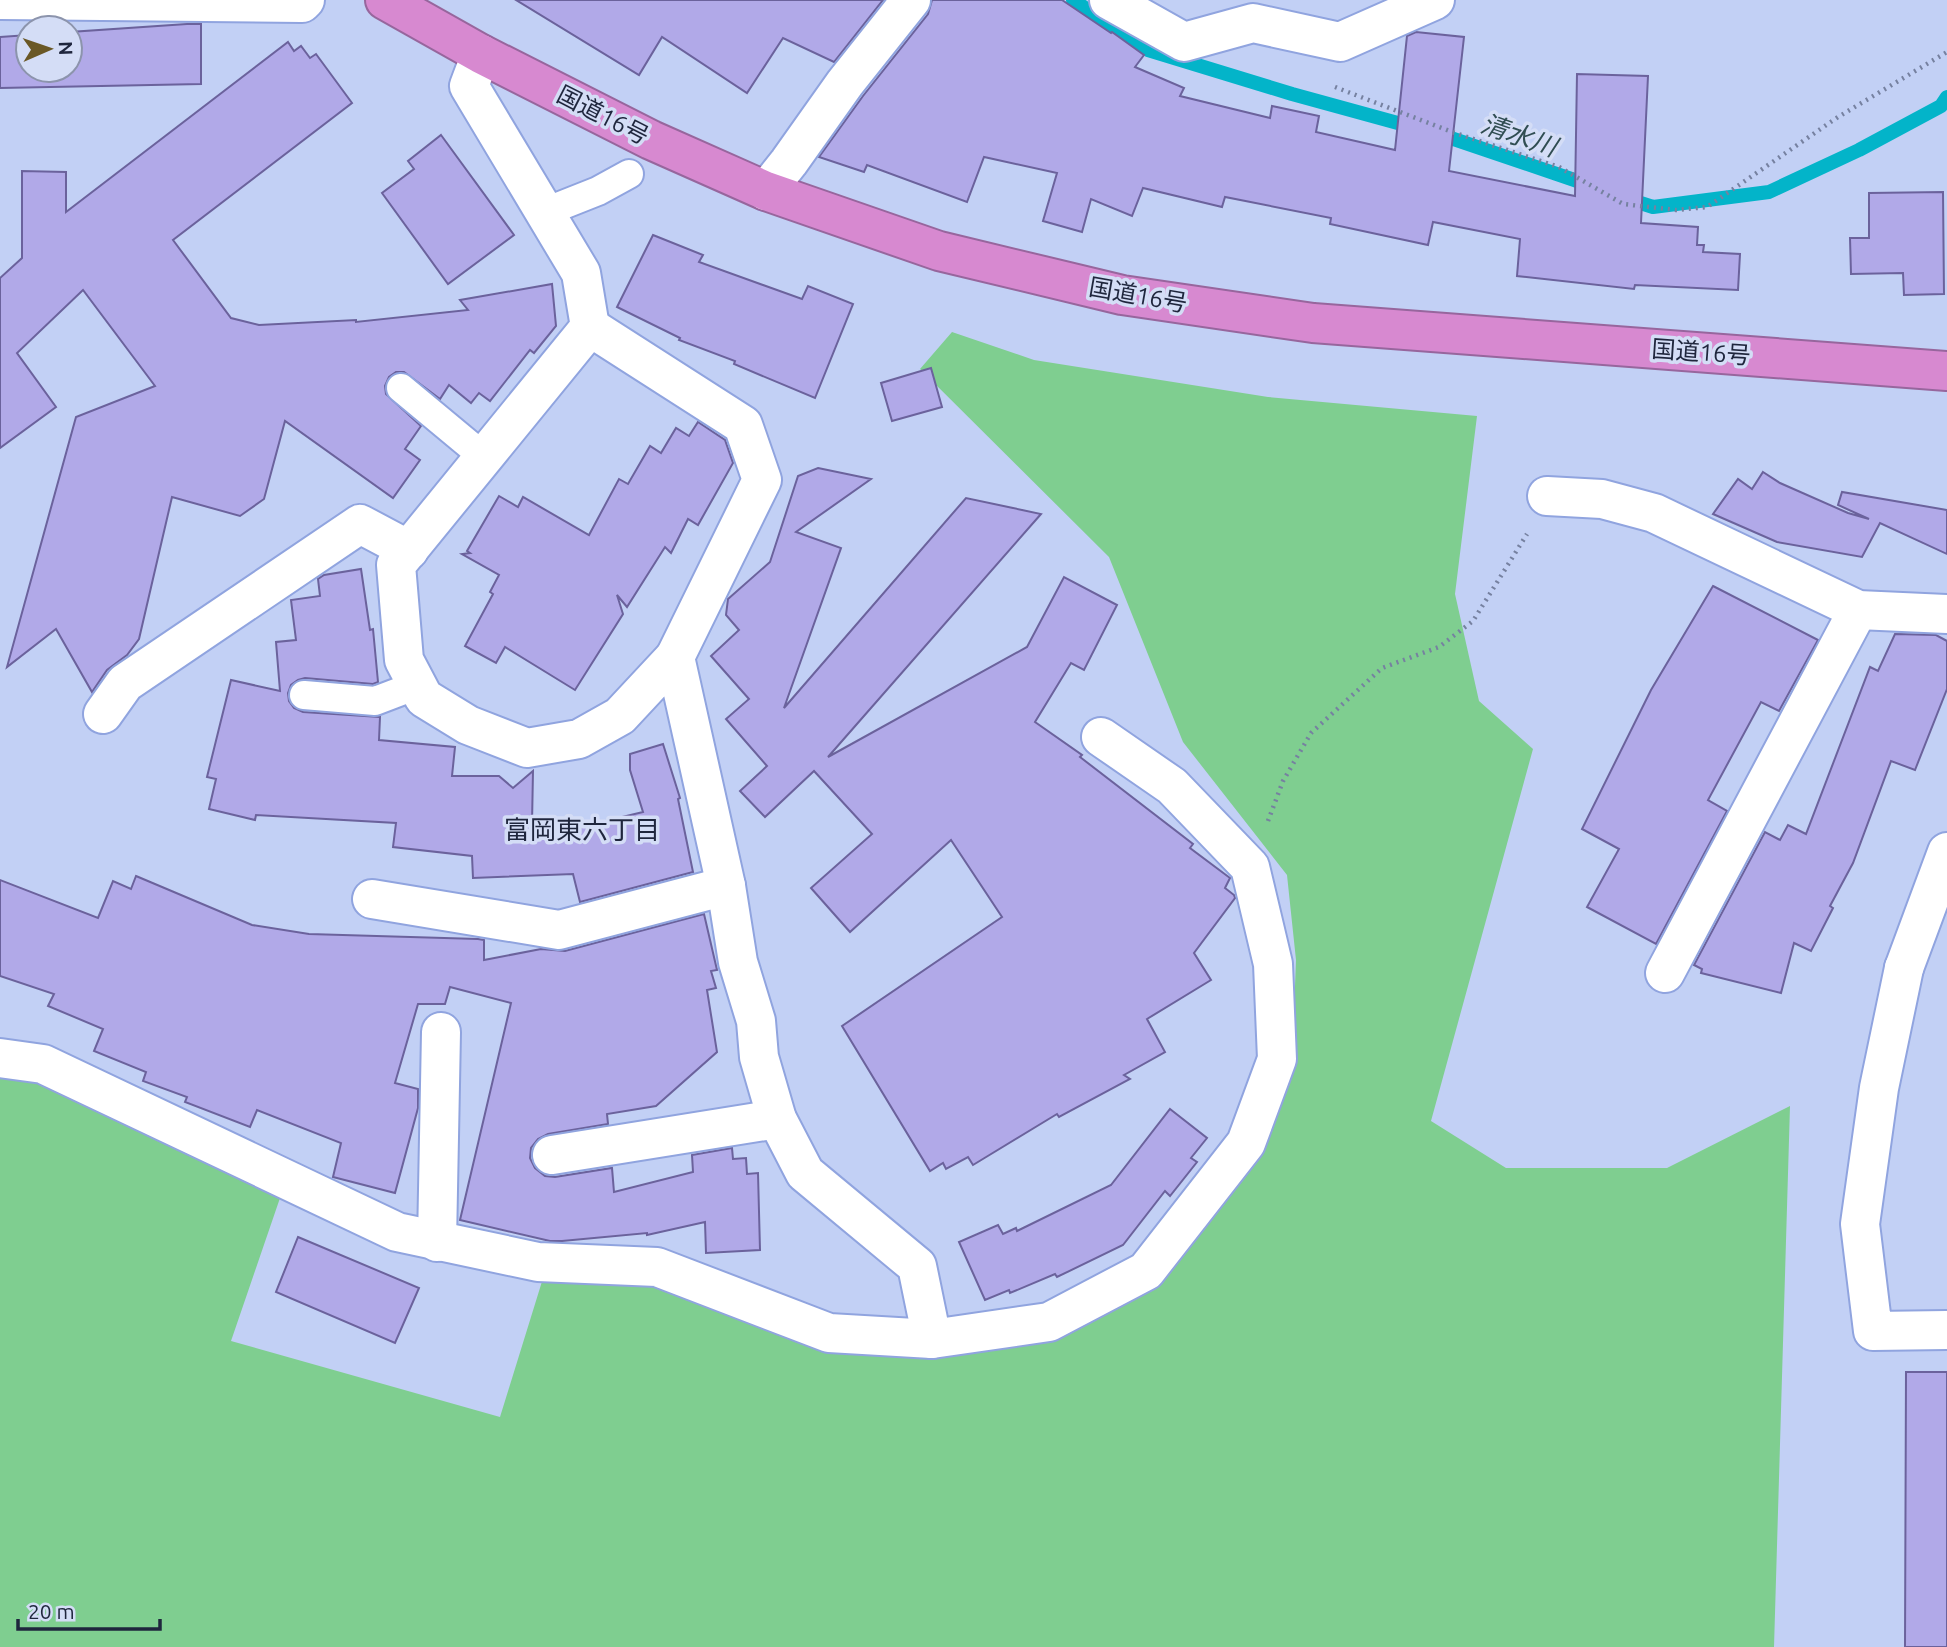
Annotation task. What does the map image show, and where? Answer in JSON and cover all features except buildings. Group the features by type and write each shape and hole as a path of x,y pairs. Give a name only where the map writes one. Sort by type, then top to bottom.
{"highway":[{"name":"国道16号","path":"385,0 481,54 651,140 766,191 939,251 1122,295 1313,323 1947,371"}],"street":[{"path":"0,0 302,3 305,0"},
{"path":"766,191 845,83 911,0"},
{"path":"1109,0 1184,42 1253,23 1340,42 1435,0"},
{"path":"481,54 469,86 581,273 590,327 743,425 762,480 675,657 620,716 579,739 527,748 468,725 424,698 404,660 397,565 590,327"},
{"path":"1547,496 1602,499 1654,513 1858,610 1947,614"},
{"path":"103,714 125,683 360,524 409,550"},
{"path":"1665,973 1858,610"},
{"path":"675,657 726,886 738,962 756,1021 759,1057 777,1119 806,1173 917,1266 932,1339"},
{"path":"0,1058 43,1064 397,1232 538,1262 657,1267 829,1333 932,1339 1049,1322 1146,1271 1247,1143 1277,1059 1273,964 1250,867 1172,786 1101,737"},
{"path":"1947,852 1904,968 1879,1088 1860,1224 1873,1331 1947,1330"},
{"path":"372,899 559,930 726,886"},
{"path":"438,1242 441,1032"},
{"path":"552,1155 777,1119"}],"lane":[{"path":"545,212 598,191 629,174"},
{"path":"401,387 484,457"},
{"path":"304,695 375,701 417,685"}],"path":[{"path":"1328,85 1452,132 1559,167 1623,204 1676,210 1707,207 1838,117 1947,52"},
{"path":"1250,867 1283,781 1311,733 1382,668 1439,647 1473,621 1515,555 1547,496"}],"green space":[{"path":"952,332 1034,360 1268,397 1477,416 1455,594 1479,701 1533,749 1431,1121 1506,1168 1667,1168 1790,1106 1774,1647 0,1647 0,1074 38,1076 280,1198 231,1341 500,1417 544,1275 653,1279 928,1352 1154,1281 1292,1064 1296,960 1287,875 1183,742 1109,557 920,369"}],"waterway":[{"name":"清水川","path":"1073,0 1148,50 1416,128"},
{"name":"清水川","path":"1625,198 1653,207 1769,192 1859,150 1941,106 1947,97"},
{"name":"清水川","path":"1436,133 1592,186"}],"district":[{"name":"富岡東六丁目","path":"582,829"}]}
